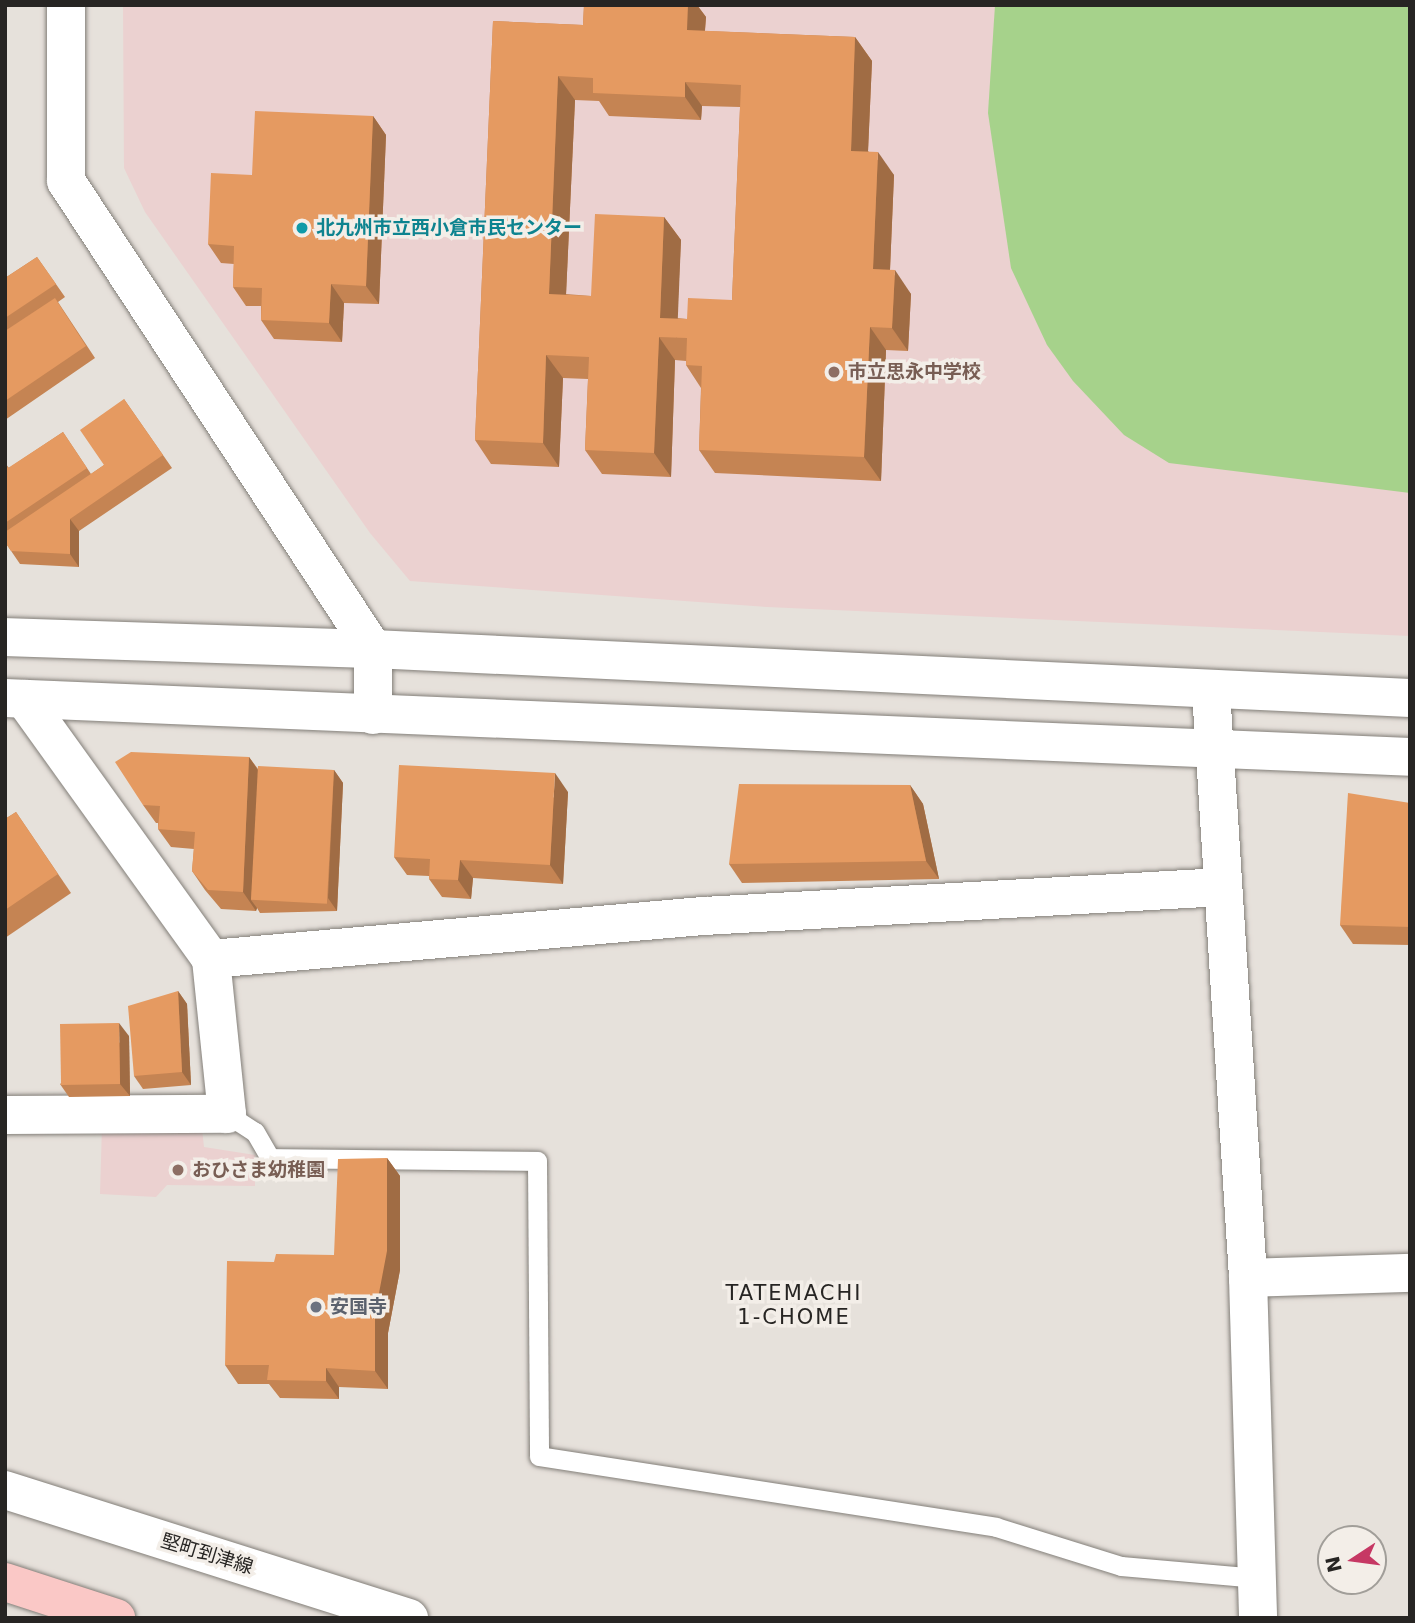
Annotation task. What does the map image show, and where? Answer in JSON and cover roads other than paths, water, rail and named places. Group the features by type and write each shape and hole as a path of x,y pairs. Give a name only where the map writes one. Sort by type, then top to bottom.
{"highway":[{"path":"5,1582 116,1618"}],"street":[{"path":"66,5 66,181 373,649 373,715"},
{"path":"5,637 373,649 1211,691 1410,698"},
{"path":"11,690 373,715 1410,757"},
{"path":"5,1115 227,1114 211,959 11,690"},
{"path":"1211,691 1218,750 1223,887 1248,1278 1258,1618"},
{"path":"211,959 704,916 1223,887"},
{"path":"1248,1278 1410,1273"},
{"name":"堅町到津線","path":"5,1490 409,1618"}],"lane":[{"path":"227,1114 255,1132 270,1158 537,1161 539,1456 996,1527 1121,1566 1257,1578"}],"place":[{"name":"北九州市立西小倉市民センター","path":"302,228"},
{"name":"市立思永中学校","path":"834,372"},
{"name":"おひさま幼稚園","path":"178,1170"},
{"name":"安国寺","path":"316,1307"}],"district":[{"name":"TATEMACHI 1-CHOME","path":"794,1305"}]}
